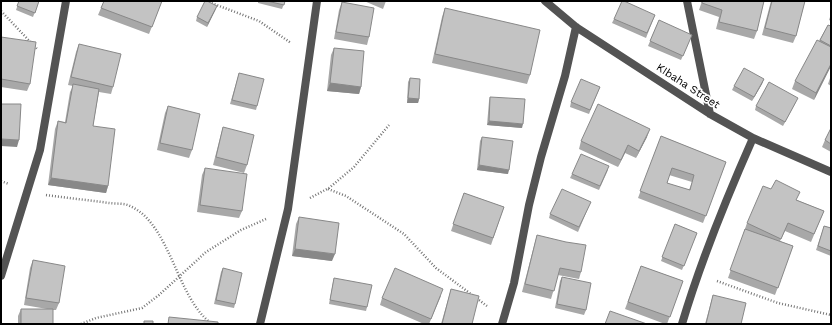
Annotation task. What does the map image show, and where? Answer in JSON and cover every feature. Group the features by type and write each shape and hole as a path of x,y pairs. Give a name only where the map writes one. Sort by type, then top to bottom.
{"street":[{"path":"1,276 28,193 40,150 66,1"},
{"path":"260,324 288,209 317,1"},
{"name":"KIbaha Street","path":"545,1 576,27 710,114 753,138 831,172"},
{"path":"687,1 710,114"},
{"path":"503,322 514,283 527,213 539,164 565,76 576,27"},
{"path":"682,324 697,274 753,138"}],"path":[{"path":"206,1 258,21 310,57"},
{"path":"1,11 55,67"},
{"path":"81,324 96,318 142,308 206,252 223,241 241,230 288,209 328,188 354,167 389,124"},
{"path":"328,188 346,196 404,234 436,268 470,291 503,322"},
{"path":"28,193 130,205 146,217 162,240 195,307 203,317 212,324"},
{"path":"697,274 778,303 831,316"}],"building":[{"path":"19,1 39,1 35,13 17,6"},
{"path":"104,1 162,1 152,27 101,8"},
{"path":"205,1 217,6 208,23 197,17"},
{"path":"267,1 285,1 284,5"},
{"path":"622,1 655,15 647,33 614,19"},
{"path":"702,1 764,1 757,31 719,22 722,10 702,3"},
{"path":"772,1 805,1 796,36 765,28"},
{"path":"342,2 374,8 369,37 336,32"},
{"path":"445,8 540,30 530,75 435,54"},
{"path":"659,20 692,35 683,56 650,41"},
{"path":"828,25 831,26 831,46 820,40"},
{"path":"1,37 36,42 30,84 1,79"},
{"path":"817,40 831,47 831,64 816,93 795,81"},
{"path":"79,44 121,54 113,87 71,77"},
{"path":"334,48 364,51 361,87 330,83"},
{"path":"744,68 764,79 754,97 734,86"},
{"path":"239,73 264,79 257,106 232,100"},
{"path":"410,78 420,79 419,99 408,98"},
{"path":"581,79 600,87 590,110 571,102"},
{"path":"769,82 798,98 785,122 756,106"},
{"path":"73,84 99,89 93,126 115,129 108,186 51,178 58,121 66,123"},
{"path":"490,97 525,99 523,124 489,121"},
{"path":"1,104 21,104 19,140 1,139"},
{"path":"598,104 650,129 639,151 628,145 621,160 581,141"},
{"path":"168,106 200,114 192,150 160,143"},
{"path":"223,127 254,135 247,165 216,157"},
{"path":"831,128 831,144 825,140"},
{"path":"661,136 726,162 706,216 640,191","holes":["672,168 694,175 690,190 667,183"]},
{"path":"482,137 513,141 509,170 479,165"},
{"path":"581,154 609,166 600,186 572,174"},
{"path":"205,168 247,174 242,211 200,205"},
{"path":"776,180 800,192 796,200 824,211 814,234 788,223 781,239 747,223 763,186 771,189"},
{"path":"562,189 591,202 579,227 550,214"},
{"path":"464,193 504,207 493,238 453,224"},
{"path":"299,217 339,223 335,254 295,249"},
{"path":"675,224 697,233 684,266 662,257"},
{"path":"824,226 831,228 831,251 818,246"},
{"path":"745,229 793,246 778,288 730,270"},
{"path":"537,235 586,245 581,272 560,268 554,291 525,284"},
{"path":"33,260 65,266 59,303 26,298"},
{"path":"641,266 683,281 670,317 628,302"},
{"path":"223,268 242,273 235,304 216,300"},
{"path":"395,268 443,289 431,319 382,298"},
{"path":"562,277 591,283 586,310 557,304"},
{"path":"334,278 372,285 367,307 330,300"},
{"path":"451,289 479,296 472,324 442,324"},
{"path":"713,295 746,303 741,324 706,324"},
{"path":"21,309 53,309 53,324 21,324"},
{"path":"610,311 647,324 605,324"},
{"path":"169,317 218,322 218,324 168,324"},
{"path":"144,321 153,321 153,324 144,324"}]}
